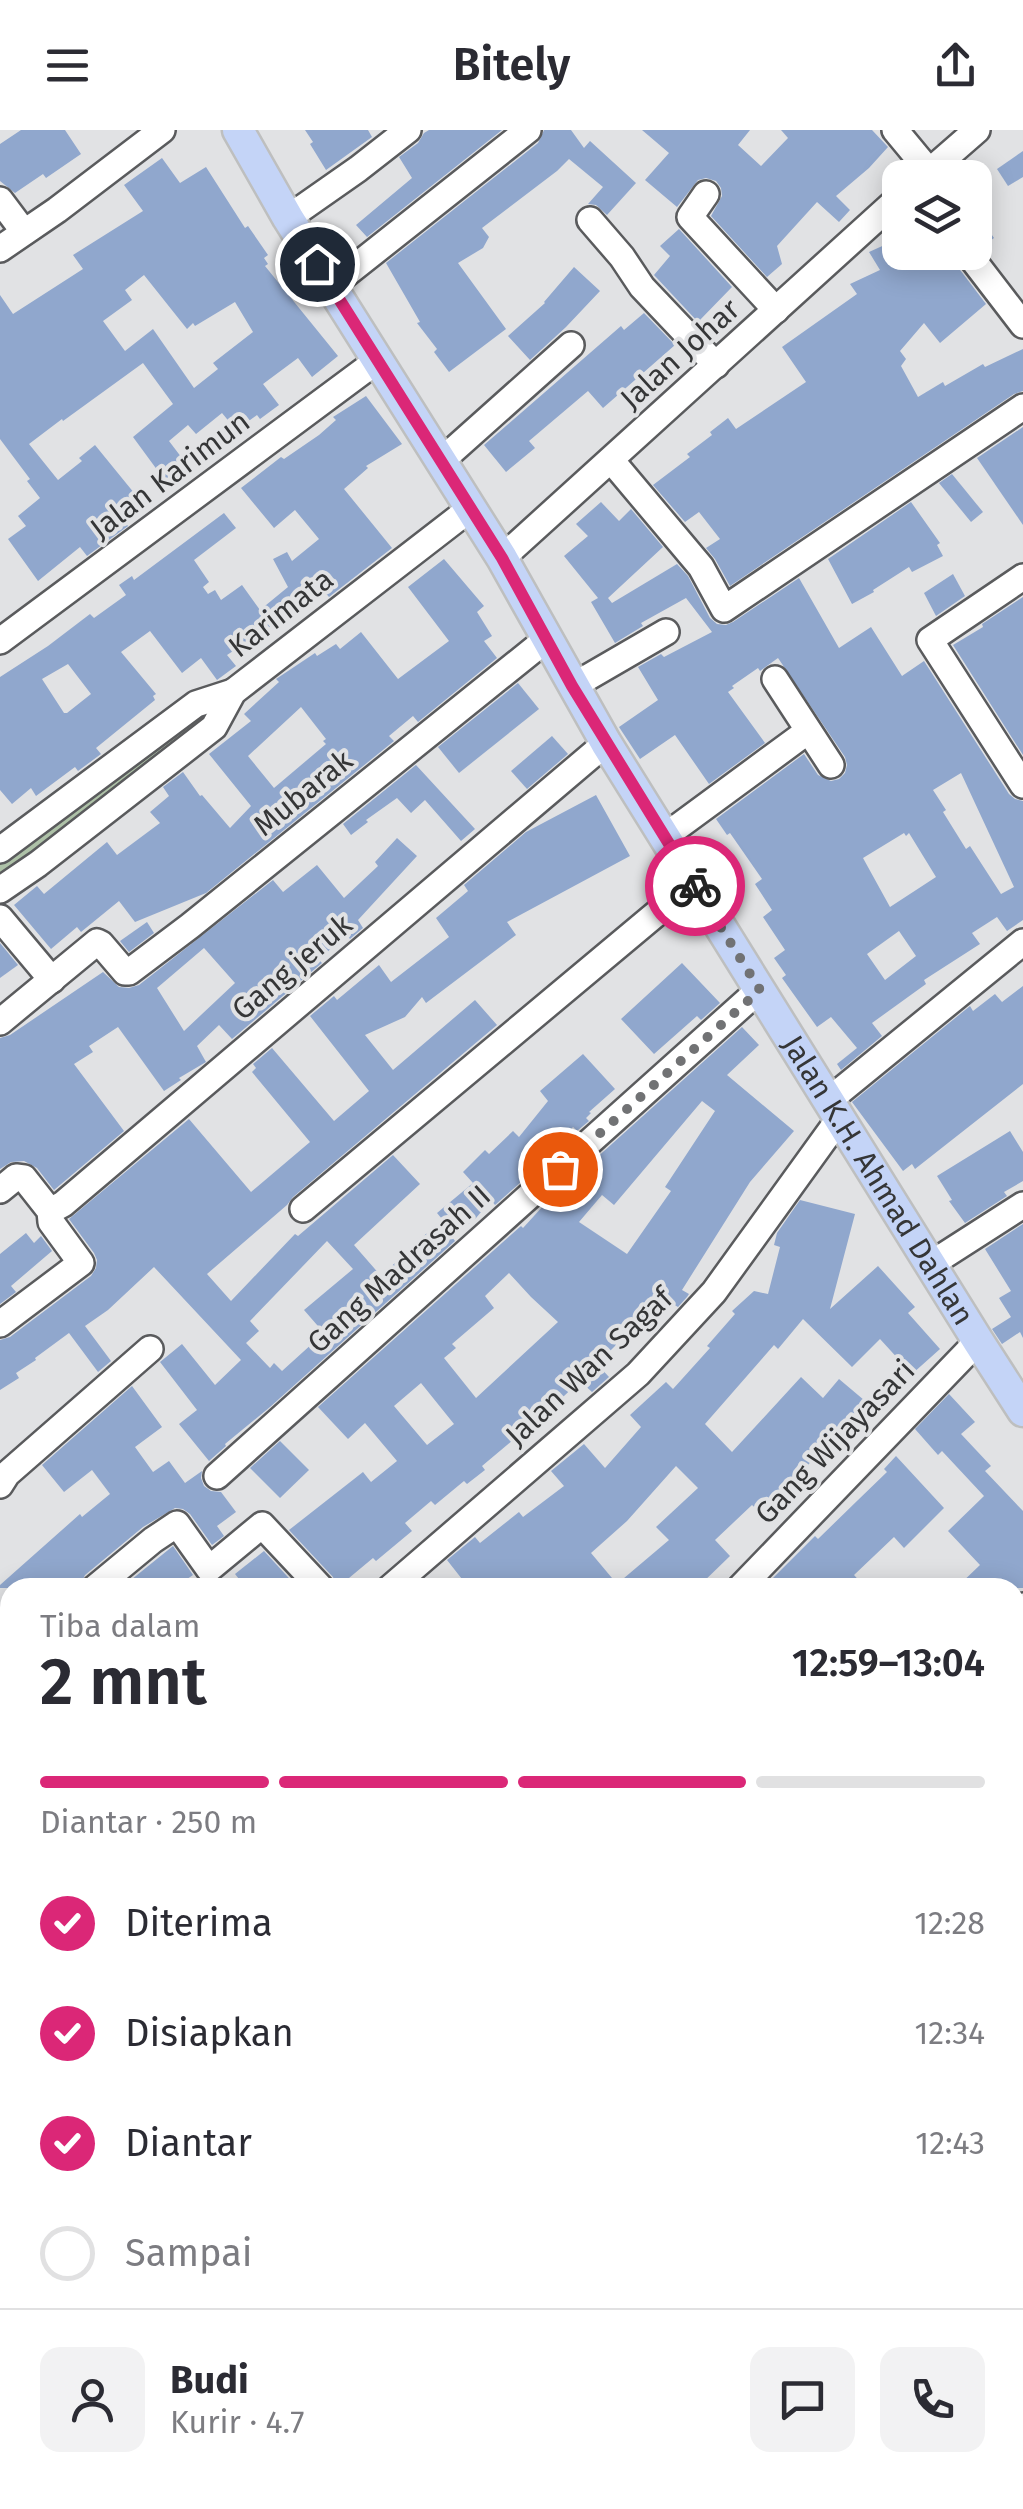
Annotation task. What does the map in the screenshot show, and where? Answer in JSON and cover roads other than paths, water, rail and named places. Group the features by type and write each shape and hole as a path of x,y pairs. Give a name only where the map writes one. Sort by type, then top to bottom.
{"main road":[{"name":"Jalan K.H. Ahmad Dahlan","path":"238,130 288,218 502,558 606,743 1023,1411"}],"street":[{"path":"0,249 162,130"},
{"path":"288,218 408,130"},
{"path":"332,286 528,130"},
{"path":"895,130 915,160"},
{"path":"942,160 977,130"},
{"path":"706,194 690,217 776,310"},
{"path":"0,200 24,232"},
{"name":"Jalan Johar","path":"502,558 882,213"},
{"path":"590,220 642,286 716,364"},
{"path":"980,270 1023,325"},
{"path":"440,462 571,345"},
{"name":"Jalan Karimun","path":"0,641 378,360"},
{"path":"611,460 700,567 724,609 1023,408"},
{"name":"Karimata","path":"0,890 214,728 232,692 471,508"},
{"path":"1023,577 930,640 1023,785"},
{"path":"572,686 666,632"},
{"name":"Mubarak","path":"52,980 94,944 102,944 128,972 548,638"},
{"path":"775,680 831,765"},
{"path":"0,850 196,704 232,692"},
{"path":"664,837 808,731"},
{"name":"Gang jeruk","path":"50,1211 606,743"},
{"path":"303,1209 693,883"},
{"path":"0,918 52,980 0,1022"},
{"name":"Jalan Wan Sagaf","path":"402,1578 638,1374 714,1292 834,1110 1023,942"},
{"name":"Gang Madrasah II","path":"217,1476 760,990"},
{"path":"0,1190 16,1177 24,1178 50,1211 51,1222 81,1263 0,1324"},
{"path":"931,1264 1023,1205"},
{"name":"Gang Wijayasari","path":"750,1578 978,1342"},
{"path":"0,1485 7,1474 150,1349"},
{"path":"108,1578 177,1524 208,1569 262,1526 312,1578"}]}
